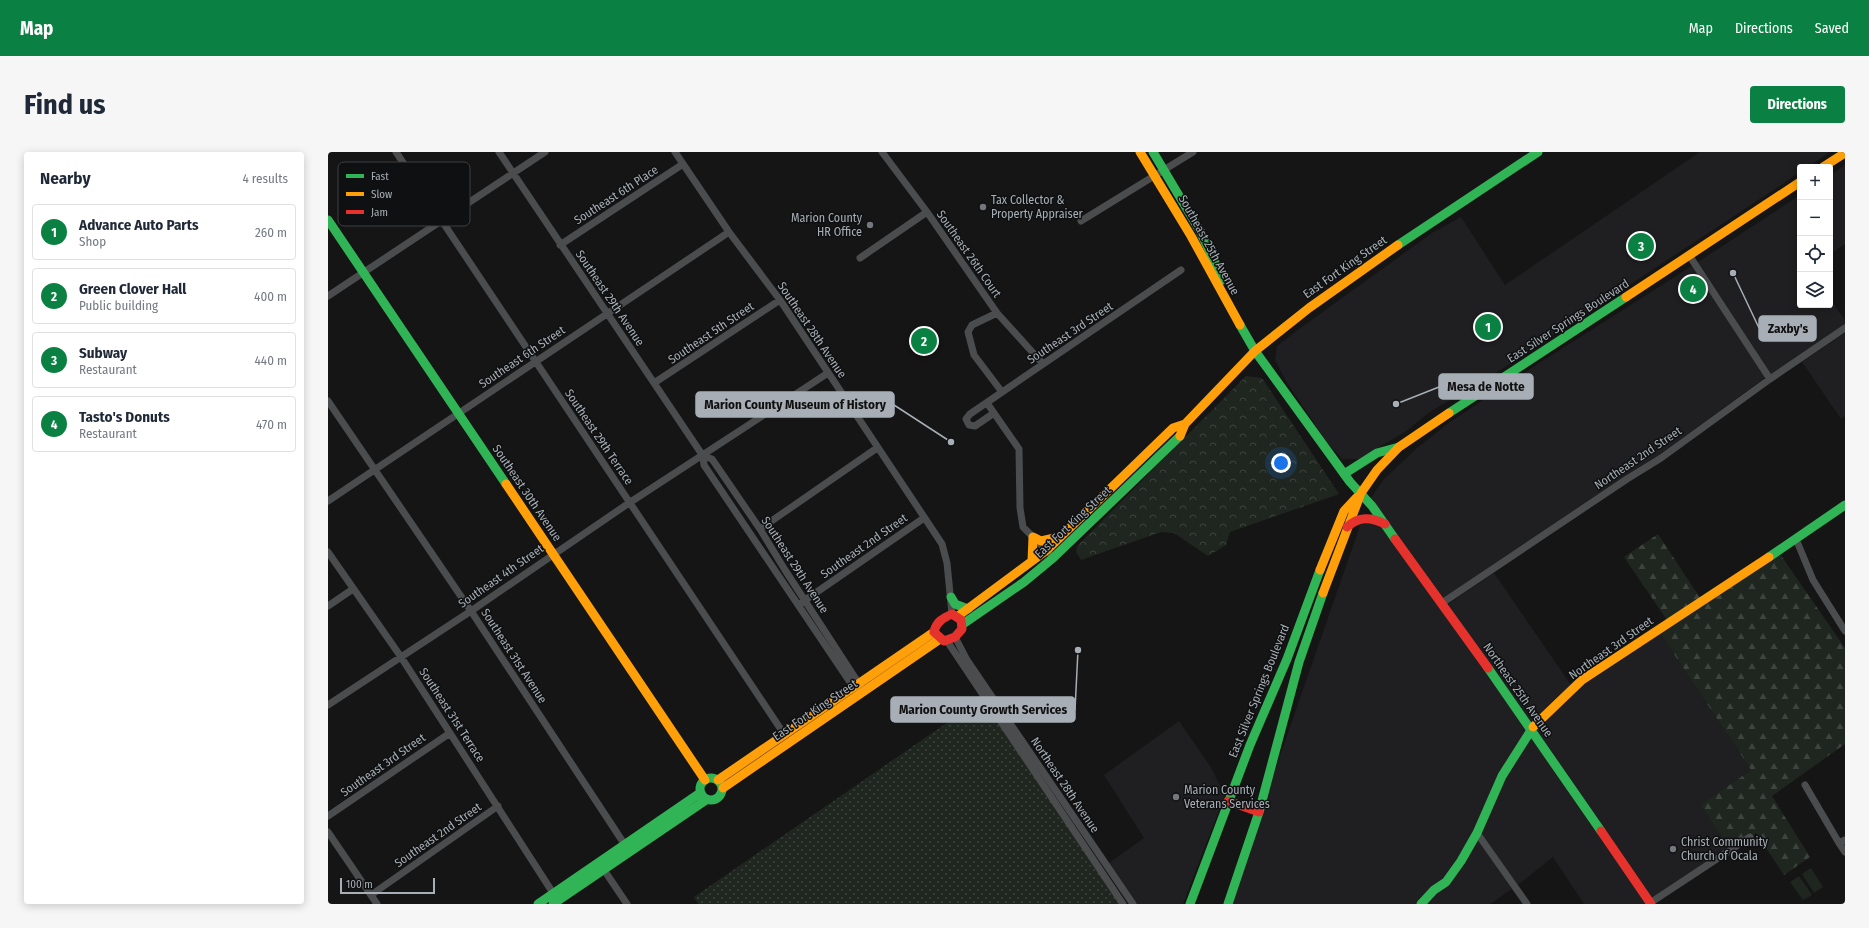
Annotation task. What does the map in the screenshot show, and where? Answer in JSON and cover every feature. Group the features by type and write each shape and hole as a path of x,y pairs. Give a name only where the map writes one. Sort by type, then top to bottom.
{"street":[{"name":"Southeast 29th Terrace","path":"396,152 403,162"},
{"name":"Southeast 29th Avenue","path":"498,152 703,456 704,465 797,605 856,685"},
{"path":"470,202 545,152"},
{"name":"Southeast 28th Avenue","path":"675,152 729,232 780,300 942,544 947,563 951,597 955,615"},
{"name":"Southeast 26th Court","path":"882,152 927,212 997,313 1043,364"},
{"name":"Southeast 25th Avenue","path":"1140,152 1156,175 1255,351 1344,474 1361,494"},
{"name":"Southeast 25th Avenue","path":"1153,152 1200,231 1255,351"},
{"path":"1081,221 1193,152"},
{"name":"East Fort King Street","path":"963,624 1009,593 1053,558 1086,528 1181,435 1185,424 1255,351 1308,308 1372,262 1538,152"},
{"path":"1828,164 1845,153"},
{"name":"Southeast 6th Place","path":"560,245 684,164"},
{"name":"East Silver Springs Boulevard","path":"1228,904 1259,812 1299,662 1347,527 1361,494 1377,470 1399,447 1797,184"},
{"path":"860,258 927,212"},
{"name":"Southeast 30th Avenue","path":"328,220 705,780"},
{"path":"328,296 433,226"},
{"name":"Southeast 29th Terrace","path":"444,226 784,734"},
{"name":"Southeast 6th Street","path":"328,501 729,232"},
{"path":"1689,255 1770,379"},
{"name":"Southeast 3rd Street","path":"994,413 975,426 969,425 966,420 970,414 1181,270"},
{"name":"Southeast 5th Street","path":"654,383 780,300"},
{"path":"997,313 972,325 968,332 974,355 1002,392"},
{"name":"Northeast 2nd Street","path":"1442,603 1627,479 1661,458 1770,379 1845,328"},
{"name":"Southeast 4th Street","path":"328,705 471,611 552,554 629,503 828,374"},
{"name":"Southeast 31st Avenue","path":"328,401 471,611 625,845"},
{"path":"987,403 1019,449 1020,508 1024,527 1053,558"},
{"name":"East Fort King Street","path":"955,615 968,609 990,594 1047,550 1173,428 1185,424"},
{"path":"1344,474 1377,453 1399,447"},
{"path":"760,529 877,448"},
{"name":"Southeast 29th Avenue","path":"703,456 712,459 760,529 861,693"},
{"name":"East Silver Springs Boulevard","path":"1190,904 1228,800 1261,718 1287,659 1344,511 1361,494"},
{"name":"Northeast 25th Avenue","path":"1361,494 1385,524 1442,603 1531,729 1651,904"},
{"name":"Northeast 3rd Street","path":"1421,904 1434,890 1446,882 1477,833 1502,776 1531,729 1582,680 1845,505"},
{"name":"Southeast 2nd Street","path":"797,605 805,601 924,518"},
{"path":"1347,527 1360,519 1370,518 1385,524"},
{"path":"1033,536 1041,541 1063,535"},
{"path":"1032,561 1033,536"},
{"path":"1796,539 1813,580 1845,631"},
{"name":"Southeast 31st Terrace","path":"328,552 401,657 554,893"},
{"path":"328,606 353,589"},
{"path":"951,597 955,604 968,609"},
{"path":"955,615 963,624 961,633 944,637 935,626 940,620 955,615"},
{"name":"East Fort King Street","path":"721,784 784,734 856,685 944,637"},
{"name":"East Fort King Street","path":"721,784 944,637"},
{"name":"Northeast 28th Avenue","path":"944,637 968,660 1130,903"},
{"name":"Northeast 28th Avenue","path":"944,637 1123,904"},
{"name":"Southeast 3rd Street","path":"328,816 450,733"},
{"path":"703,796 700,787 705,780 713,778 721,784"},
{"name":"East Fort King Street","path":"703,796 710,801 718,799 723,791 721,784"},
{"path":"1805,785 1842,841 1845,852"},
{"name":"East Fort King Street","path":"553,904 625,845 703,796"},
{"name":"East Fort King Street","path":"538,904 601,866 703,796"},
{"path":"1228,800 1259,812"},
{"name":"Southeast 2nd Street","path":"371,895 498,806"},
{"path":"328,832 377,904"},
{"path":"1477,833 1527,904"},
{"path":"1651,904 1750,837"},
{"path":"601,866 627,904"}],"shaded area":[{"path":"1700,152 1830,152 1812,164 1797,164 1797,174 1775,189 1493,375 1431,411 1405,432 1359,459 1342,459 1325,440 1286,381 1275,360 1277,346 1295,332 1432,233 1461,217 1505,285"},
{"path":"1845,165 1845,244 1833,252 1833,200 1833,173"},
{"path":"1797,197 1797,308 1833,308 1833,303 1845,320 1845,324 1771,374 1698,262"},
{"path":"1692,266 1766,377 1659,455 1625,476 1442,599 1370,499 1384,479 1417,448 1450,422 1533,367"},
{"path":"1845,333 1845,416 1841,419 1802,362"},
{"path":"1370,521 1383,527 1527,729 1473,833 1444,879 1432,888 1416,904 1231,904 1275,770 1361,523"},
{"path":"1494,573 1571,685 1531,724 1447,605"},
{"path":"1660,633 1751,770 1702,805 1729,847 1651,898 1536,730 1584,683"},
{"path":"1179,721 1210,766 1225,795 1183,904 1137,904 1109,863 1144,838 1104,775"},
{"path":"1532,736 1647,904 1584,904 1553,857 1518,885 1481,833 1505,778"},
{"path":"1478,840 1512,889 1490,904 1426,904"}],"green space":[{"path":"1246,376 1262,378 1339,494 1230,532 1226,545 1208,556 1174,533 1161,532 1081,560 1076,552 1077,546"},
{"path":"1658,534 1700,598 1667,620 1624,557"},
{"path":"1780,554 1845,648 1845,744 1772,796 1810,857 1784,875 1756,833 1753,835 1751,832 1729,847 1701,805 1751,770 1660,633"},
{"path":"983,698 1121,904 698,904 694,897"},
{"path":"1811,868 1823,887 1814,893 1802,874"},
{"path":"1799,876 1812,895 1803,900 1790,882"}],"traffic: fast":[{"path":"1153,152 1200,231 1223,280"},
{"path":"1398,245 1538,152"},
{"path":"328,220 506,484"},
{"path":"1449,413 1626,297"},
{"path":"1240,325 1255,351 1350,482 1372,506 1395,539"},
{"path":"963,624 1024,582 1053,558 1180,436"},
{"path":"1344,474 1377,453 1399,447"},
{"path":"1769,557 1845,505"},
{"path":"1190,904 1250,745 1287,659 1320,570"},
{"path":"1228,904 1259,812 1299,662 1323,593"},
{"path":"951,597 955,604 968,609"},
{"path":"1488,668 1601,831"},
{"path":"1421,904 1434,890 1446,882 1461,861 1477,833 1502,776 1533,727"},
{"path":"711,778 719,781 722,789 719,797 711,800 703,797 700,789 703,781 711,778"},
{"path":"538,904 700,793"},
{"path":"553,904 706,800"}],"traffic: slow":[{"path":"1140,152 1191,236 1240,325"},
{"path":"1828,164 1845,153"},
{"path":"1626,297 1797,184"},
{"path":"1180,436 1185,424 1255,351 1309,308 1398,245"},
{"path":"1323,593 1361,493 1377,470 1399,447 1449,413"},
{"path":"958,616 1047,550 1173,428 1185,424"},
{"path":"506,484 705,780"},
{"path":"1320,570 1344,511 1357,497"},
{"path":"1033,537 1041,541 1059,537"},
{"path":"1032,561 1033,537"},
{"path":"1533,727 1582,680 1769,557"},
{"path":"718,780 934,632"},
{"path":"723,788 940,639"}],"traffic: jam":[{"path":"1347,527 1361,519 1375,520 1385,524"},
{"path":"1395,539 1488,668"},
{"path":"952,614 961,620 962,629 955,637 944,641 934,632 940,621 952,614"},
{"path":"1228,801 1259,812"},
{"path":"1601,831 1651,904"}],"place":[{"name":"Tax Collector & Property Appraiser","path":"983,207"},
{"name":"Marion County HR Office","path":"870,225"},
{"name":"Subway","path":"1641,246"},
{"name":"Zaxby's","path":"1733,273"},
{"name":"Tasto's Donuts","path":"1693,289"},
{"name":"Advance Auto Parts","path":"1488,327"},
{"name":"Green Clover Hall","path":"924,341"},
{"name":"Mesa de Notte","path":"1396,404"},
{"name":"Marion County Museum of History","path":"951,442"},
{"name":"Marion County Growth Services","path":"1078,650"},
{"name":"Marion County Veterans Services","path":"1176,797"},
{"name":"Christ Community Church of Ocala","path":"1673,849"}]}
